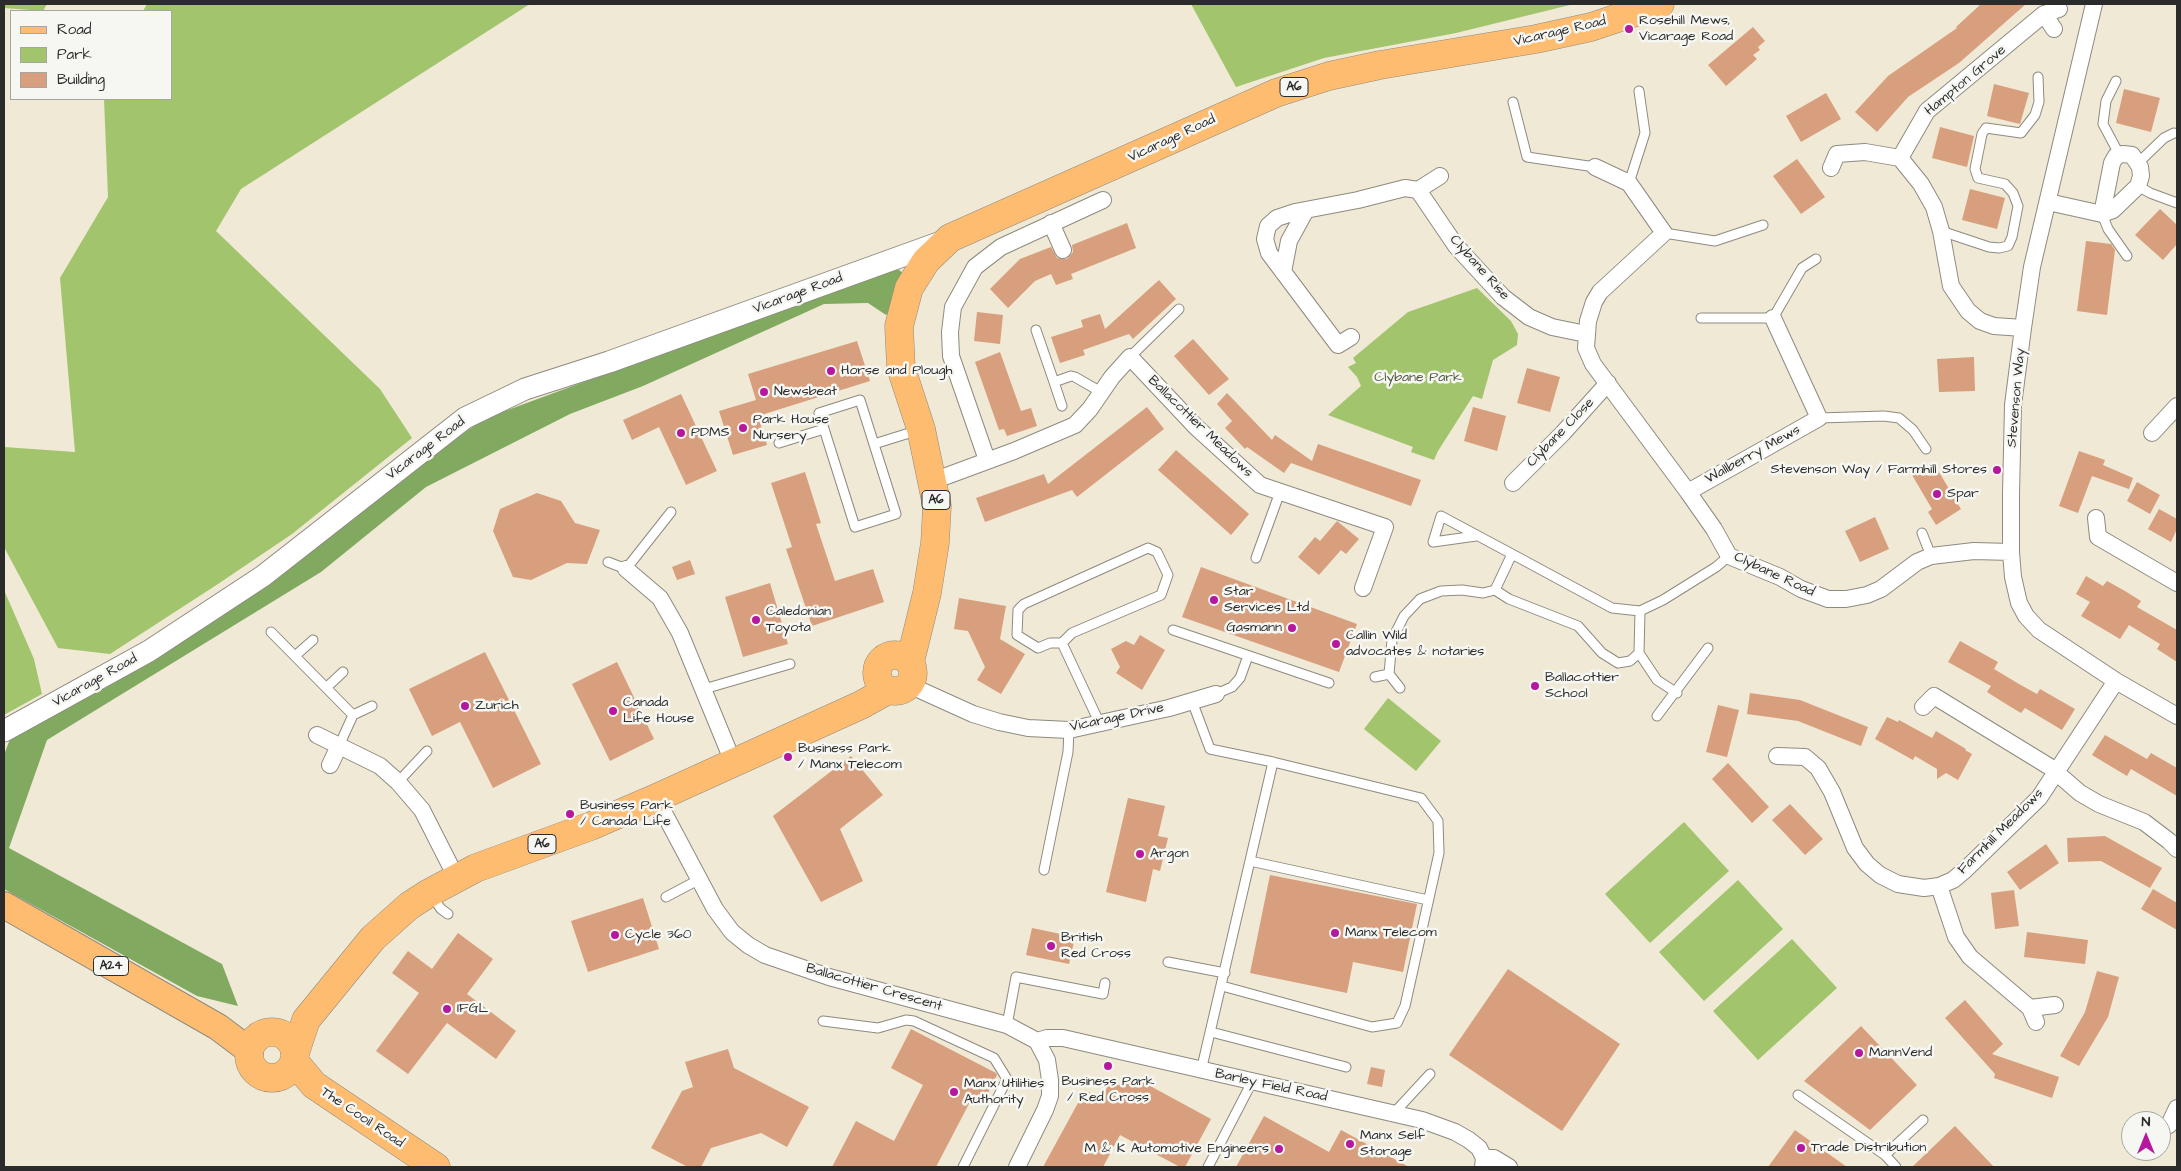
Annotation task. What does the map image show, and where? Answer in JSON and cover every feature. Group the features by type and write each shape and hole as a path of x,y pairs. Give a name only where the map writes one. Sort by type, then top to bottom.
{"highway":[{"name":"Vicarage Road","path":"950,238 1276,93 1329,76 1380,65 1536,39 1591,27 1660,4"},
{"name":"A6","path":"276,1052 306,1020 373,938 409,906 429,893 476,868 591,826 861,705 906,672 927,593 935,543 936,506 921,429 901,368 899,326 909,288 926,261 950,238"},
{"name":"The Cooil Road","path":"276,1052 314,1085 436,1167"}],"main road":[{"name":"The Cooil Road","path":"4,905 218,1027 276,1052"}],"street":[{"name":"Stevenson Way","path":"2094,4 2032,267 2023,328 2014,405 2011,552 2013,577 2019,603 2026,616 2039,630 2116,681 2177,716"},
{"name":"Hampton Grove","path":"1900,158 1927,111 2052,11 2054,29"},
{"path":"1834,155 1865,152 1900,158 1921,184 1934,207 1942,230 1951,286 1968,311 1980,320 1994,326 2023,328"},
{"path":"2048,202 2102,214 2113,210 2138,186 2141,176 2138,162 2132,155 2119,154 2116,156 2110,170 2102,214"},
{"path":"1586,334 1594,302 1600,292 1664,233 1629,183 1595,167"},
{"path":"1351,337 1338,346 1269,253 1265,238 1268,226 1285,214 1358,200 1405,188 1418,190 1440,176"},
{"name":"Clybane Rise","path":"1418,190 1456,246 1503,297 1529,317 1552,327 1586,334"},
{"path":"987,460 951,356 950,332 953,308 975,267 1001,247 1103,200"},
{"path":"1283,272 1289,241 1306,210"},
{"path":"1051,223 1063,250"},
{"name":"Vicarage Road","path":"4,731 149,651 263,576 465,418 525,389 609,362 950,238"},
{"path":"1773,318 1819,418"},
{"name":"Clybane Road","path":"1586,334 1586,348 1594,364 1688,492 1729,556 1828,599 1846,599 1867,595 1881,589 1917,562 1931,556 1952,552 2011,552"},
{"path":"932,481 1060,433 1076,425 1090,409 1112,377 1130,357"},
{"name":"Ballacottier Meadows","path":"1130,357 1196,427 1260,485 1385,527 1363,588"},
{"name":"Clybane Close","path":"1512,483 1608,383"},
{"path":"2152,433 2175,416"},
{"name":"Wallberry Mews","path":"1688,492 1819,418"},
{"path":"2096,518 2098,537 2177,584"},
{"path":"626,568 660,598 680,633 733,762"},
{"name":"Vicarage Drive","path":"906,672 974,714 1028,728 1069,730 1100,724 1216,694"},
{"name":"Farmhill Meadows","path":"1777,756 1805,758 1818,768 1832,792 1855,848 1867,864 1880,875 1898,884 1924,888 1939,886 1953,880 1965,870 2039,798 2116,681"},
{"path":"1932,696 2057,772 2080,793 2098,804 2144,822 2169,841 2177,850"},
{"path":"317,735 380,766 398,782 422,810 456,878"},
{"path":"330,765 339,746"},
{"name":"Ballacottier Crescent","path":"656,798 715,909 732,932 748,945 765,955 829,977 1007,1025 1038,1040"},
{"path":"1939,886 1956,937 1970,957 2033,1015 2056,1006"},
{"name":"Barley Field Road","path":"1038,1040 1064,1038 1394,1113 1455,1132 1479,1148 1483,1163"},
{"path":"1018,1167 1050,1096 1047,1060 1038,1040"},
{"path":"2171,1122 2177,1108"},
{"path":"1483,1163 1494,1158 1509,1167"}],"lane":[{"path":"1942,230 1989,247 1999,248 2008,246 2012,237 2018,206 2013,193 2004,184 1978,178 1975,169 1982,134 1986,128 2021,133 2035,115 2039,102 2038,77"},
{"path":"2116,81 2106,101 2103,124 2119,154"},
{"path":"1629,183 1644,133 1639,91"},
{"path":"1513,102 1527,157 1595,167"},
{"path":"2138,162 2164,138 2174,132"},
{"path":"2138,186 2150,193 2177,203"},
{"path":"2102,214 2108,229 2127,256"},
{"path":"1664,233 1715,241 1764,225"},
{"path":"1701,318 1773,318 1802,268 1816,259"},
{"path":"1130,357 1179,309"},
{"path":"1036,330 1062,406"},
{"path":"1054,382 1071,376 1102,392"},
{"path":"860,400 874,444 896,514 855,527 819,414 860,400"},
{"name":"Wallberry Mews","path":"1819,418 1884,416 1899,418 1913,430 1926,449"},
{"path":"779,444 824,429"},
{"path":"874,444 921,429"},
{"path":"1256,558 1280,492"},
{"path":"608,562 626,568 671,512"},
{"path":"1476,536 1433,542 1441,516 1612,608 1640,611 1656,604 1716,567 1729,556"},
{"path":"1922,533 1931,556"},
{"path":"1148,548 1157,552 1168,575 1161,595 1072,633 1062,642 1050,643 1038,648 1017,635 1018,610 1024,604 1148,548"},
{"path":"1495,590 1512,554"},
{"path":"1400,688 1389,674 1392,640 1404,616 1420,600 1441,591 1462,590 1483,593 1495,590 1509,600 1578,626 1602,653 1618,663 1630,661 1639,653"},
{"path":"1640,611 1639,653 1657,680 1677,693"},
{"path":"1173,630 1329,684"},
{"path":"271,632 353,715"},
{"path":"295,656 313,640"},
{"path":"1062,642 1100,724"},
{"path":"1657,716 1677,693 1708,648"},
{"path":"1216,694 1232,687 1240,678 1248,656"},
{"path":"704,690 790,664"},
{"path":"326,687 343,672"},
{"path":"1375,677 1389,674"},
{"path":"1192,701 1210,749 1273,762 1421,798 1438,821 1439,853 1405,1006 1397,1023 1372,1027 1222,986"},
{"path":"339,746 353,715 372,706"},
{"path":"1044,870 1068,752 1069,730"},
{"path":"398,782 427,751"},
{"path":"1201,1070 1273,762"},
{"path":"1250,861 1428,900"},
{"path":"666,897 700,879"},
{"path":"429,893 440,909 448,914"},
{"path":"1168,962 1225,973"},
{"path":"1007,1025 1016,977 1103,994 1105,984"},
{"path":"823,1021 878,1028 906,1020 914,1021 994,1058 1007,1079 964,1167"},
{"path":"1211,1032 1346,1067"},
{"path":"1394,1113 1430,1074"},
{"path":"1208,1167 1252,1082"},
{"path":"1798,1096 1885,1155 1896,1167"},
{"path":"1885,1155 1924,1120"}],"green space":[{"path":"4,4 47,4 44,10 4,8"},
{"path":"147,4 530,4 241,189 216,231 380,389 412,438 292,534 110,654 58,648 4,547 4,447 75,452 60,278 108,197 104,100 172,100 172,10 144,10"},
{"path":"1191,4 1574,4 1456,33 1324,58 1236,87"},
{"path":"898,269 905,275 894,308 886,315 868,303 824,304 643,386 570,414 426,487 321,572 47,740 9,848 222,964 238,1006 197,996 4,889 4,755 11,736 486,418 798,303"},
{"name":"Clybane Park","path":"1477,288 1511,321 1518,334 1517,345 1493,360 1482,399 1473,396 1434,460 1411,452 1413,447 1328,415 1361,386 1357,377 1348,367 1356,363 1353,358 1408,312"},
{"path":"4,590 34,659 42,694 4,715"},
{"path":"1388,698 1441,741 1416,771 1364,729"},
{"path":"1684,822 1729,871 1650,943 1605,894"},
{"path":"1738,880 1783,929 1704,1001 1659,952"},
{"path":"1792,939 1837,988 1758,1060 1713,1011"}],"building":[{"path":"1981,4 2026,4 1959,63 1908,97 1877,132 1855,112 1888,76 1957,28"},
{"path":"1753,27 1765,41 1758,47 1760,50 1753,55 1757,59 1726,86 1708,65"},
{"path":"1994,84 2029,93 2020,124 1987,116"},
{"path":"2124,89 2160,98 2151,132 2116,123"},
{"path":"1826,93 1841,119 1801,142 1786,116"},
{"path":"1940,127 1974,136 1967,167 1932,158"},
{"path":"1797,159 1825,197 1801,214 1773,176"},
{"path":"1970,189 2005,198 1997,229 1962,220"},
{"path":"2160,209 2177,225 2177,244 2163,260 2135,235"},
{"path":"1127,223 1136,248 1071,274 1073,279 1056,285 1051,274 1035,281 1008,308 990,289 1020,259 1051,247 1057,258 1067,259 1073,252 1072,245"},
{"path":"2086,241 2111,244 2115,250 2107,315 2077,311"},
{"path":"1159,280 1176,299 1133,339 1129,334 1083,350 1085,355 1060,363 1051,337 1083,327 1081,320 1100,314 1105,329"},
{"path":"977,312 1003,315 1000,344 974,341"},
{"path":"1193,339 1229,379 1209,395 1174,356"},
{"path":"857,341 870,381 758,416 767,445 733,455 719,411 756,400 748,374"},
{"path":"1000,352 1021,411 1031,408 1037,426 1007,436 1004,429 999,430 975,362"},
{"path":"1974,357 1975,391 1939,392 1937,359"},
{"path":"1527,368 1560,377 1550,412 1517,403"},
{"path":"1227,393 1272,440 1275,435 1312,461 1318,444 1421,480 1411,506 1291,463 1284,473 1247,447 1245,449 1225,428 1232,421 1217,404"},
{"name":"PDMS","path":"681,394 717,471 686,485 659,427 632,440 623,420"},
{"path":"1147,407 1164,429 1077,497 1072,490 985,522 976,498 1044,474 1048,484"},
{"path":"1473,407 1506,416 1497,451 1464,441"},
{"path":"1176,450 1249,514 1231,535 1158,470"},
{"path":"2079,451 2105,460 2103,465 2133,478 2129,489 2092,476 2078,513 2059,506"},
{"path":"1933,462 1961,509 1936,525 1928,512 1932,509 1912,475"},
{"path":"805,472 821,523 816,524 835,581 873,569 884,602 812,626 786,549 792,547 771,483"},
{"path":"2137,482 2160,495 2150,514 2127,501"},
{"path":"537,493 561,501 575,523 600,530 587,564 567,563 531,580 513,577 493,531 500,509"},
{"path":"2159,509 2177,519 2177,529 2171,542 2148,529"},
{"path":"1875,517 1889,549 1860,562 1845,531"},
{"path":"1337,521 1359,539 1346,554 1341,550 1319,575 1298,557 1315,537 1320,541"},
{"path":"690,560 695,574 677,580 672,567"},
{"path":"1201,567 1357,624 1339,672 1182,617"},
{"path":"2086,576 2103,586 2107,581 2125,591 2141,601 2137,607 2177,630 2177,662 2157,649 2160,644 2129,625 2120,639 2081,616 2090,602 2076,594"},
{"name":"Caledonian Toyota","path":"770,583 788,644 743,657 725,597"},
{"path":"959,598 1006,606 1000,639 1025,654 1001,694 977,680 985,667 968,631 954,629"},
{"path":"1140,635 1165,650 1142,690 1116,673 1120,667 1111,649 1126,641 1134,645"},
{"path":"1960,641 1998,662 1994,669 2019,684 2037,694 2040,689 2075,709 2062,730 2025,708 2021,713 1987,692 1991,686 1948,662"},
{"name":"Zurich","path":"485,652 541,764 493,788 460,722 432,736 409,689"},
{"name":"Canada Life House","path":"617,662 654,739 610,761 572,684"},
{"path":"1750,693 1800,700 1868,727 1861,746 1798,721 1747,714"},
{"path":"1718,705 1739,710 1727,757 1706,752"},
{"path":"1887,717 1898,722 1899,720 1932,738 1936,731 1972,754 1958,780 1946,773 1937,779 1937,769 1915,756 1913,760 1875,739"},
{"path":"2105,735 2147,759 2151,753 2177,768 2177,796 2131,769 2127,776 2092,755"},
{"path":"851,756 883,795 840,829 863,881 821,902 773,816"},
{"path":"1728,763 1769,807 1752,823 1712,779"},
{"name":"Argon","path":"1128,798 1165,806 1158,836 1168,838 1160,871 1153,869 1146,902 1106,892"},
{"path":"1790,804 1823,839 1805,855 1772,820"},
{"path":"2105,836 2162,868 2150,888 2101,861 2068,862 2067,838"},
{"path":"2046,844 2059,863 2020,890 2007,872"},
{"name":"Manx Telecom","path":"1270,875 1417,904 1403,972 1353,962 1347,993 1250,973"},
{"path":"2153,889 2177,903 2177,930 2141,909"},
{"path":"2014,890 2019,926 1995,929 1991,893"},
{"name":"Cycle 360","path":"643,898 659,949 588,972 571,921"},
{"name":"British Red Cross","path":"1032,928 1075,937 1069,964 1026,955"},
{"path":"2027,932 2088,940 2085,964 2024,957"},
{"name":"IFGL","path":"458,933 493,959 467,994 516,1031 496,1059 447,1023 408,1074 376,1051 419,993 392,973 408,951 432,969"},
{"path":"1508,969 1620,1044 1562,1131 1449,1055"},
{"path":"2097,971 2119,977 2108,1017 2079,1066 2060,1056 2085,1012"},
{"path":"1965,1000 2003,1044 1992,1054 2059,1077 2052,1098 1994,1078 1995,1074 1945,1018"},
{"name":"MannVend","path":"1861,1026 1917,1085 1870,1130 1804,1081"},
{"name":"Manx Utilities Authority","path":"911,1029 996,1073 997,1075 982,1105 971,1100 936,1167 832,1167 856,1121 894,1141 923,1085 891,1068"},
{"path":"728,1049 734,1068 809,1107 787,1147 761,1133 711,1148 701,1167 688,1167 651,1148 682,1091 693,1087 685,1062"},
{"path":"1371,1067 1385,1070 1382,1087 1367,1084"},
{"path":"1130,1075 1211,1119 1185,1167 1180,1167 1120,1135 1103,1167 1043,1167 1085,1090 1101,1098 1111,1081 1123,1087"},
{"path":"1264,1116 1329,1152 1341,1130 1409,1167 1236,1167"},
{"path":"1955,1126 1994,1167 1912,1167"},
{"name":"Trade Distribution","path":"1795,1130 1847,1167 1768,1167"}],"place":[{"name":"Rosehill Mews, Vicarage Road","path":"1629,29"},
{"name":"Horse and Plough","path":"831,371"},
{"name":"Newsbeat","path":"764,392"},
{"name":"Park House Nursery","path":"743,428"},
{"name":"PDMS","path":"681,433"},
{"name":"Stevenson Way / Farmhill Stores","path":"1997,470"},
{"name":"Spar","path":"1937,494"},
{"name":"Star Services Ltd","path":"1214,600"},
{"name":"Caledonian Toyota","path":"756,620"},
{"name":"Gasmann","path":"1292,628"},
{"name":"Callin Wild advocates & notaries","path":"1336,644"},
{"name":"Ballacottier School","path":"1535,686"},
{"name":"Zurich","path":"465,706"},
{"name":"Canada Life House","path":"613,711"},
{"name":"Business Park / Manx Telecom","path":"788,757"},
{"name":"Business Park / Canada Life","path":"570,814"},
{"name":"Argon","path":"1140,854"},
{"name":"Manx Telecom","path":"1335,933"},
{"name":"Cycle 360","path":"615,935"},
{"name":"British Red Cross","path":"1051,946"},
{"name":"IFGL","path":"447,1009"},
{"name":"MannVend","path":"1859,1053"},
{"name":"Business Park / Red Cross","path":"1108,1066"},
{"name":"Manx Utilities Authority","path":"954,1092"},
{"name":"Manx Self Storage","path":"1350,1144"},
{"name":"Trade Distribution","path":"1801,1148"},
{"name":"M & K Automotive Engineers","path":"1279,1149"}]}
